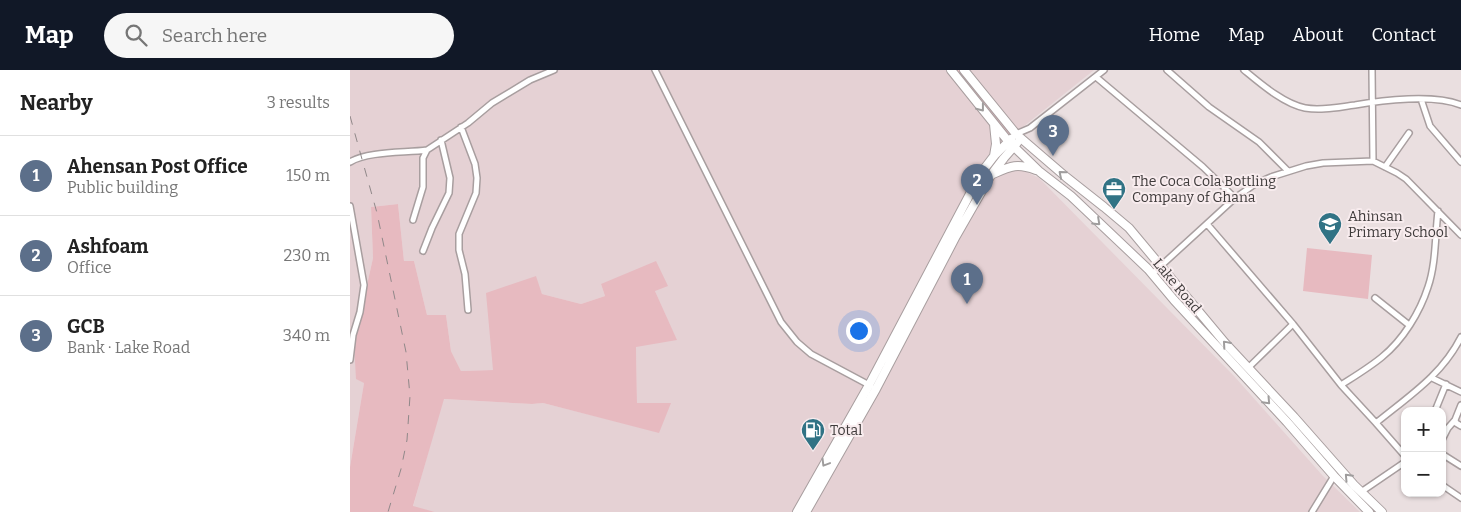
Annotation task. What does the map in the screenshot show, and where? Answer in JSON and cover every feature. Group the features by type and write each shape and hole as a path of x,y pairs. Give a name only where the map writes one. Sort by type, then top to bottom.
{"main road":[{"name":"Lake Road","path":"951,70 1011,144 1040,172 1070,196 1152,274 1334,476 1369,512"},
{"name":"Lake Road","path":"964,70 1019,137 1066,178 1129,228 1248,368 1361,492 1382,512"},
{"path":"994,124 996,144 994,156"},
{"path":"797,512 873,387 958,217 982,174 994,156 1019,137"},
{"path":"806,512 956,236 1011,144"},
{"path":"991,175 1010,166 1019,165 1040,172"}],"street":[{"path":"350,162 367,156 427,150 492,103 542,72 554,70"},
{"path":"655,70 781,322 797,342 811,354 873,387"},
{"path":"1019,137 1104,70"},
{"path":"1167,70 1209,107 1259,142 1288,171"},
{"path":"1244,70 1288,103 1306,108 1324,109 1373,102 1421,99 1461,105"},
{"path":"1372,70 1373,161"},
{"path":"1096,77 1203,167 1235,198"},
{"path":"1421,99 1430,126 1435,134 1461,162"},
{"path":"461,127 477,178 476,193 459,234 459,250 465,274 468,310"},
{"path":"1385,167 1409,133"},
{"path":"424,251 432,228 449,193 450,178 441,140"},
{"path":"413,220 423,187 424,158 427,150"},
{"path":"1152,274 1235,198 1255,184 1288,171 1323,163 1373,161 1397,173 1406,179 1461,235"},
{"path":"350,206 364,285 360,312 353,334 350,360"},
{"path":"1342,385 1383,356 1393,346 1416,315 1428,286 1433,263 1438,211"},
{"path":"1207,224 1293,324 1342,385 1402,452"},
{"path":"1376,298 1409,325"},
{"path":"1248,368 1293,324"},
{"path":"1376,422 1432,378 1454,351 1461,337"},
{"path":"1432,378 1461,392"},
{"path":"1437,407 1446,384"},
{"path":"1446,432 1455,420 1461,405"},
{"path":"1455,420 1461,426"},
{"path":"1446,457 1461,466"},
{"path":"1361,492 1401,465"},
{"path":"1312,512 1334,476"},
{"path":"1446,488 1461,498"}],"shaded area":[{"path":"350,70 1094,70 989,154 1039,178 1234,376 1323,476 1360,512 435,512 413,507 443,399 543,403 658,432 670,403 637,403 636,346 676,339 655,291 601,284 605,296 581,304 542,294 535,276 493,370 461,371 451,351 446,315 427,315 414,261 404,261 398,204 371,207 373,258 354,343 364,383 350,467"},
{"path":"955,70 960,70 1011,130 1010,134 1007,135"},
{"path":"398,204 404,261 414,261 427,315 446,315 451,351 461,371 493,370 486,293 536,276 542,294 581,304 605,296 601,284 656,261 668,286 655,291 677,340 636,347 637,403 671,403 659,433 543,403 444,399 413,506 435,512 350,512 350,467 364,383 356,379 354,343 373,258 371,207"},
{"path":"1307,248 1372,255 1368,299 1303,291"}],"railway":[{"path":"350,116 377,213 406,352 410,396 407,440 401,469 388,512"}],"place":[{"name":"GCB","path":"1053,156"},
{"name":"Ashfoam","path":"977,205"},
{"name":"The Coca Cola Bottling Company of Ghana","path":"1114,210"},
{"name":"Ahinsan Primary School","path":"1330,245"},
{"name":"Ahensan Post Office","path":"967,304"},
{"name":"Total","path":"813,451"}]}
